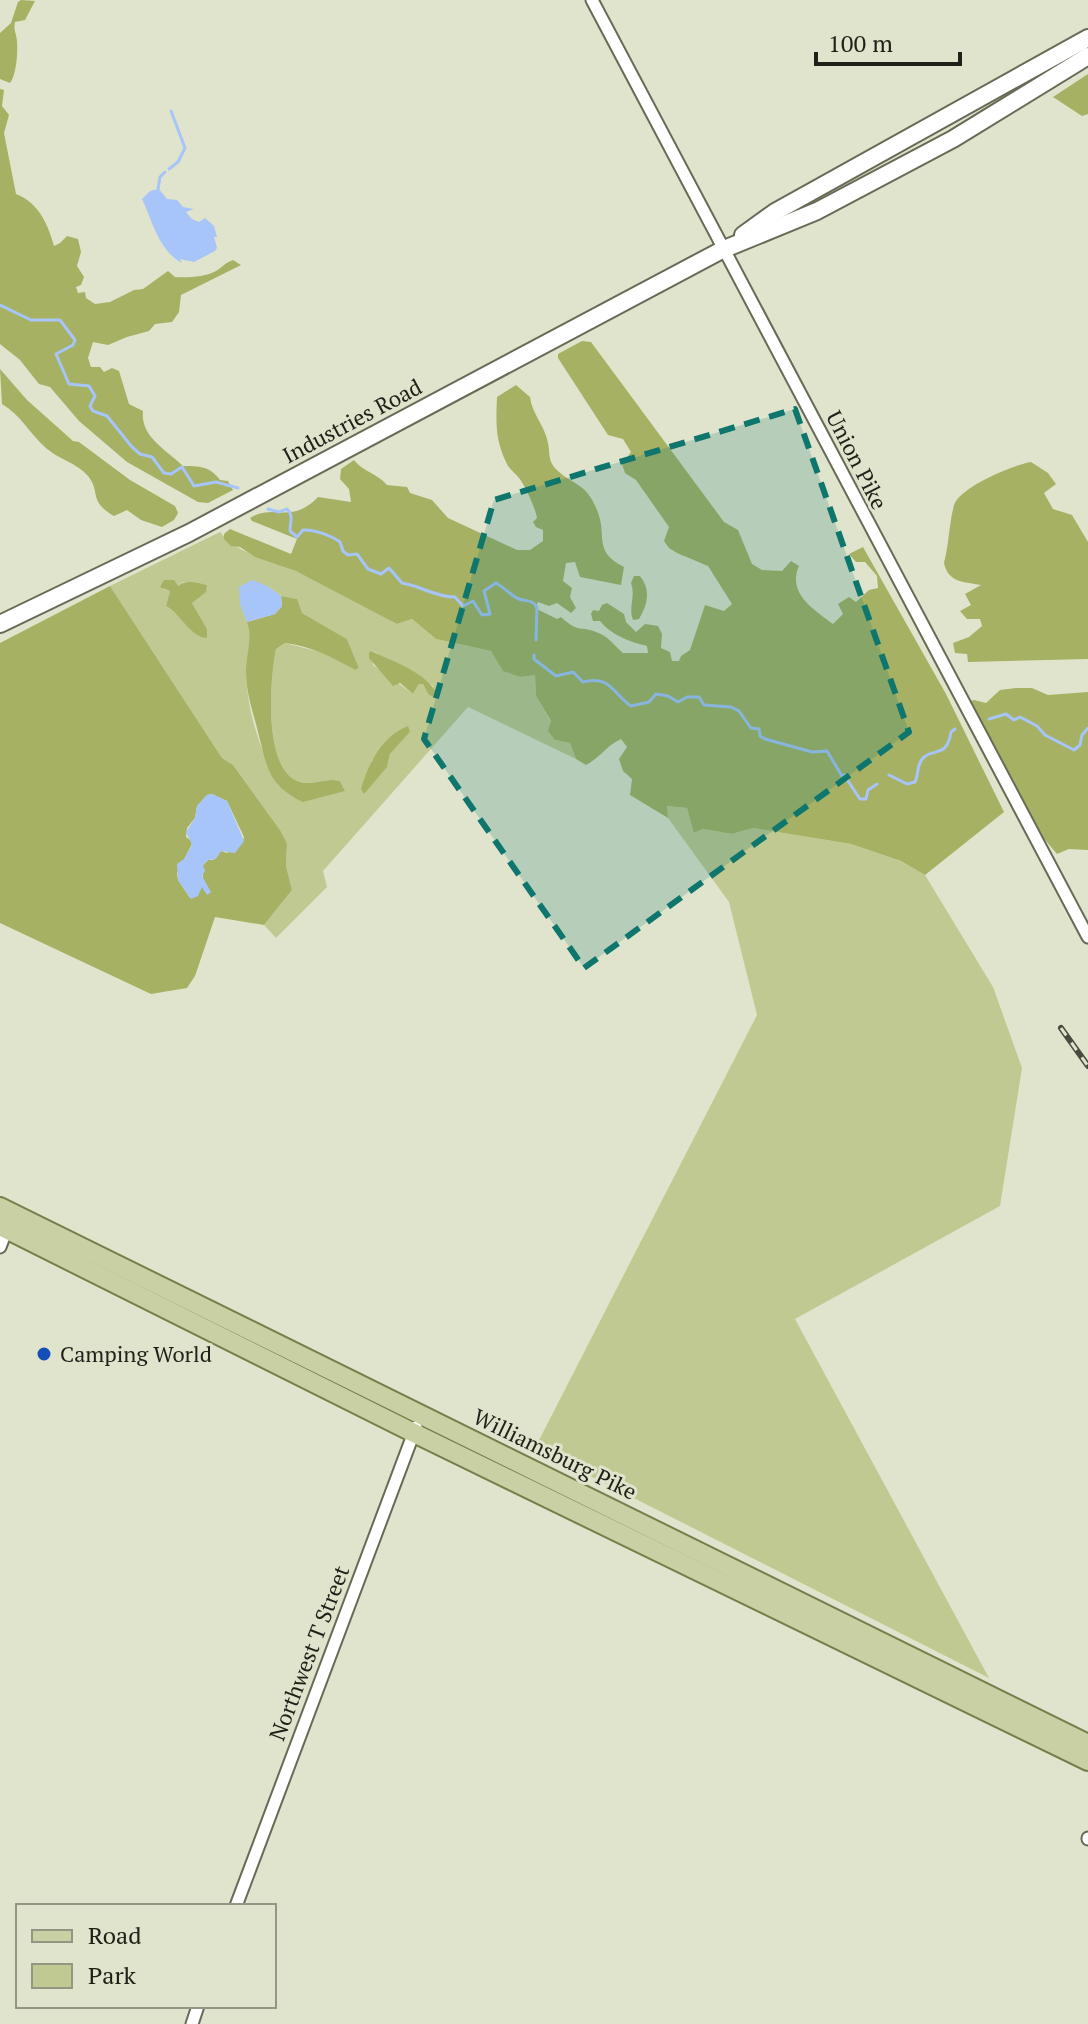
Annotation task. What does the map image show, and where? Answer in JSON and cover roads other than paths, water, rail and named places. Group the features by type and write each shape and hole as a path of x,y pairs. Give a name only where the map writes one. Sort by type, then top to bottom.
{"main road":[{"name":"Williamsburg Pike","path":"4,1225 421,1415 1088,1744"},
{"name":"Williamsburg Pike","path":"4,1225 414,1433 1088,1761"}],"street":[{"name":"Union Pike","path":"592,0 1088,937"},
{"name":"Industries Road","path":"722,250 775,212 1088,38"},
{"name":"Industries Road","path":"0,624 189,533 722,250 817,211 953,139 1088,56"},
{"name":"Northwest T Street","path":"237,1904 421,1415"}],"water":[{"path":"159,189 167,199 177,200 183,207 194,209 186,212 192,219 199,222 205,218 214,226 217,237 214,237 215,251 194,262 180,259 182,263 167,251 142,199 150,191"},
{"path":"252,580 281,596 282,606 275,614 247,622 240,604 239,587"},
{"path":"212,794 227,801 244,841 235,853 221,851 216,859 208,860 203,865 205,871 202,876 211,892 207,895 202,887 198,896 191,899 178,880 177,864 192,845 186,832 195,818 197,806"}],"waterway":[{"path":"169,169 178,162 185,148 171,111"},
{"path":"158,189 160,177 165,172"},
{"path":"0,305 31,320 60,320 75,340 73,345 56,354 69,384 89,386 95,396 90,406 93,411 107,416 132,447 140,454 152,457 164,473 171,474 182,467 194,486 216,482 238,488"},
{"path":"268,509 279,512 287,509 291,516 290,531 297,537 303,530 328,535 340,542 348,555 357,554 368,569 381,574 389,568 402,583 455,597 463,606 473,601 482,615 490,614 484,591 496,583 516,598 537,607 536,640"},
{"path":"534,655 534,659 556,676 573,672 583,682 606,683 631,706 649,702 656,694 678,702 687,697 699,697 704,705 731,707 739,711 751,728 759,729 760,736 765,739 812,752 827,751 860,799 866,799 868,790 877,784"},
{"path":"989,719 1006,714 1014,720 1020,717 1074,750 1088,728"},
{"path":"889,775 907,784 915,782 921,760 944,749 955,729"}],"railway":[{"path":"1061,1028 1088,1066"}],"place":[{"name":"Camping World","path":"44,1354"}]}
